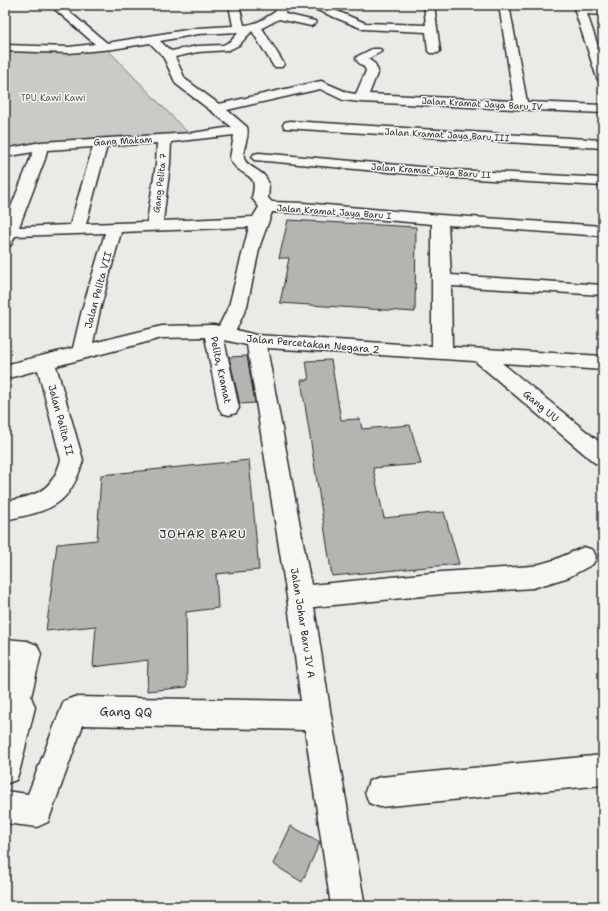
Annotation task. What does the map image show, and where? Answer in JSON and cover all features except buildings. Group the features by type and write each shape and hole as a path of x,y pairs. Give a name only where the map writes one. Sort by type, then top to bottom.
{"street":[{"path":"55,5 105,47"},
{"path":"234,5 247,29 278,64"},
{"path":"314,5 363,26 432,29"},
{"path":"425,5 429,5 434,51"},
{"path":"504,5 521,106"},
{"path":"602,74 579,8 603,12"},
{"path":"168,55 198,49 226,48 235,43 247,29 280,10 311,24"},
{"path":"5,48 44,51 105,47 153,40 198,31 247,29"},
{"path":"153,40 168,55 180,81 240,127 241,144 237,151 237,159 243,167 259,178 261,185 260,198 267,207"},
{"path":"216,109 299,91 319,85 354,98 372,71 371,67 362,60 362,58 376,51"},
{"name":"Jalan Kramat Jaya Baru IV","path":"354,98 603,109"},
{"name":"Jalan Kramat Jaya Baru III","path":"290,125 603,144"},
{"name":"Gang Makam","path":"5,153 41,146 198,137 241,130"},
{"name":"Gang Pelita 7","path":"154,227 162,172 164,139"},
{"path":"77,229 101,143"},
{"path":"41,146 38,159 6,235 77,229 114,229 258,222"},
{"name":"Jalan Kramat Jaya Baru II","path":"259,157 456,174 603,182"},
{"name":"Jalan Kramat Jaya Baru I","path":"219,333 238,306 246,266 258,222 267,207 303,208 440,220 603,231"},
{"path":"440,220 442,353"},
{"name":"Jalan Pelita VII","path":"83,345 114,229"},
{"path":"442,280 603,290"},
{"name":"Jalan Percetakan Negara 2","path":"5,372 44,361 83,345 162,332 219,333 256,341 603,363"},
{"name":"Pelita, Kramat","path":"219,333 229,408"},
{"name":"Jalan Johar Baru IV A","path":"256,341 300,597 317,716 348,906"},
{"name":"Gang UU","path":"480,355 603,457"},
{"name":"Jalan Palita II","path":"5,511 40,503 52,496 62,485 70,472 72,460 44,361"},
{"path":"300,597 442,583 532,577 560,569 584,557"},
{"path":"5,652 28,654 16,699 21,707 5,769"},
{"name":"Gang QQ","path":"5,807 37,811 74,711 317,716"},
{"path":"380,792 603,770"}],"green space":[{"name":"TPU Kawi Kawi","path":"105,47 192,137 5,153 5,48"}],"district":[{"name":"JOHAR BARU","path":"203,534"}]}
